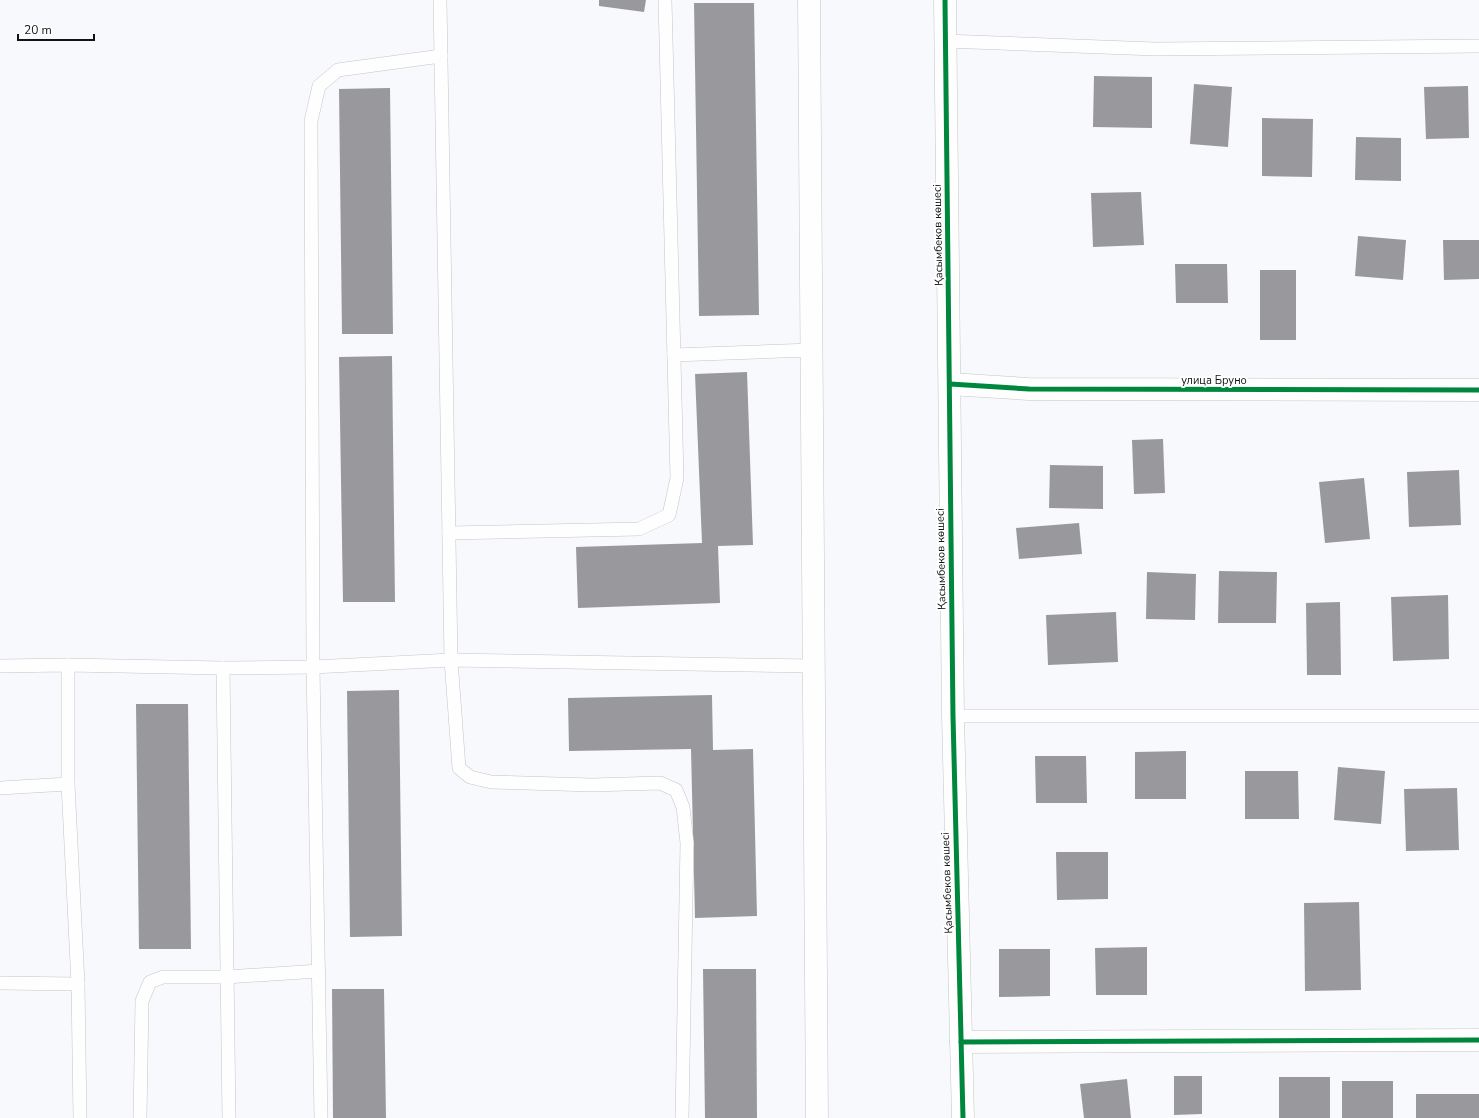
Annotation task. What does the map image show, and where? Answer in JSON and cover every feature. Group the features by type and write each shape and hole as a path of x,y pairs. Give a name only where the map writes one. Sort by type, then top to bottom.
{"street":[{"path":"809,0 817,1118"},
{"name":"Қасымбеков көшесі","path":"945,0 953,716 963,1118"},
{"name":"улица Бруно","path":"950,384 1029,389 1479,390"},
{"path":"961,1042 1479,1040"}],"lane":[{"path":"440,0 451,660 460,768 470,777 491,782 592,785 660,783 676,790 683,807 687,844 682,1118"},
{"path":"449,533 639,529 669,515 677,478 665,0"},
{"path":"945,41 1155,49 1479,46"},
{"path":"321,1118 313,667 311,120 319,86 338,70 441,56"},
{"path":"674,355 811,350"},
{"path":"0,666 68,665 223,668 313,667 451,660 813,666"},
{"path":"68,665 68,784 78,984 80,1118"},
{"path":"223,668 228,1118"},
{"path":"953,716 1479,716"},
{"path":"0,788 68,784"},
{"path":"140,1118 142,1001 150,982 163,977 227,977 319,971"},
{"path":"0,982 78,984"}],"building":[{"path":"599,0 646,0 644,12 599,6"},
{"path":"694,3 754,3 759,315 699,316"},
{"path":"1094,76 1152,77 1152,128 1093,127"},
{"path":"1194,84 1232,87 1228,147 1190,144"},
{"path":"1468,86 1469,138 1426,139 1424,87"},
{"path":"390,88 393,334 342,334 339,89"},
{"path":"1262,118 1313,119 1312,177 1262,176"},
{"path":"1356,137 1401,138 1401,181 1355,180"},
{"path":"1141,192 1144,245 1093,247 1091,193"},
{"path":"1358,236 1406,240 1403,280 1355,276"},
{"path":"1443,240 1479,240 1479,279 1444,280"},
{"path":"1175,264 1227,264 1228,303 1176,303"},
{"path":"1260,270 1296,270 1296,340 1260,340"},
{"path":"392,356 395,602 343,602 339,357"},
{"path":"747,372 753,545 718,546 720,603 578,608 576,547 702,543 695,374"},
{"path":"1163,439 1165,493 1134,494 1132,440"},
{"path":"1050,465 1103,466 1103,509 1049,508"},
{"path":"1459,470 1461,525 1409,527 1407,472"},
{"path":"1364,478 1370,539 1325,543 1319,482"},
{"path":"1079,523 1082,554 1019,559 1016,528"},
{"path":"1219,571 1277,572 1276,623 1218,623"},
{"path":"1147,572 1196,574 1195,620 1146,619"},
{"path":"1448,595 1449,659 1393,661 1391,597"},
{"path":"1340,602 1341,675 1307,675 1306,603"},
{"path":"1116,612 1118,662 1048,665 1046,615"},
{"path":"399,690 402,936 350,937 347,691"},
{"path":"712,695 713,750 753,749 757,916 695,918 691,749 569,751 568,698"},
{"path":"136,704 188,704 191,949 139,949"},
{"path":"1186,751 1186,799 1135,799 1135,752"},
{"path":"1035,756 1086,756 1087,803 1036,803"},
{"path":"1338,767 1385,771 1381,824 1334,820"},
{"path":"1245,771 1298,771 1299,819 1245,819"},
{"path":"1457,788 1459,850 1406,851 1404,789"},
{"path":"1056,852 1108,852 1108,899 1057,900"},
{"path":"1359,902 1361,990 1305,991 1304,903"},
{"path":"1147,947 1147,995 1096,995 1095,948"},
{"path":"999,949 1050,949 1050,996 999,997"},
{"path":"703,969 756,969 757,1118 705,1118"},
{"path":"332,989 384,989 386,1118 333,1118"},
{"path":"1174,1076 1202,1076 1202,1114 1174,1115"},
{"path":"1279,1077 1330,1077 1330,1118 1279,1118"},
{"path":"1127,1079 1131,1118 1084,1118 1080,1084"},
{"path":"1342,1081 1393,1081 1393,1118 1342,1118"},
{"path":"1416,1094 1479,1094 1479,1118 1416,1118"}],"cycle path":[{"path":"945,0 953,716 963,1118"},
{"path":"950,384 1029,389 1479,390"},
{"path":"961,1042 1479,1040"}]}
